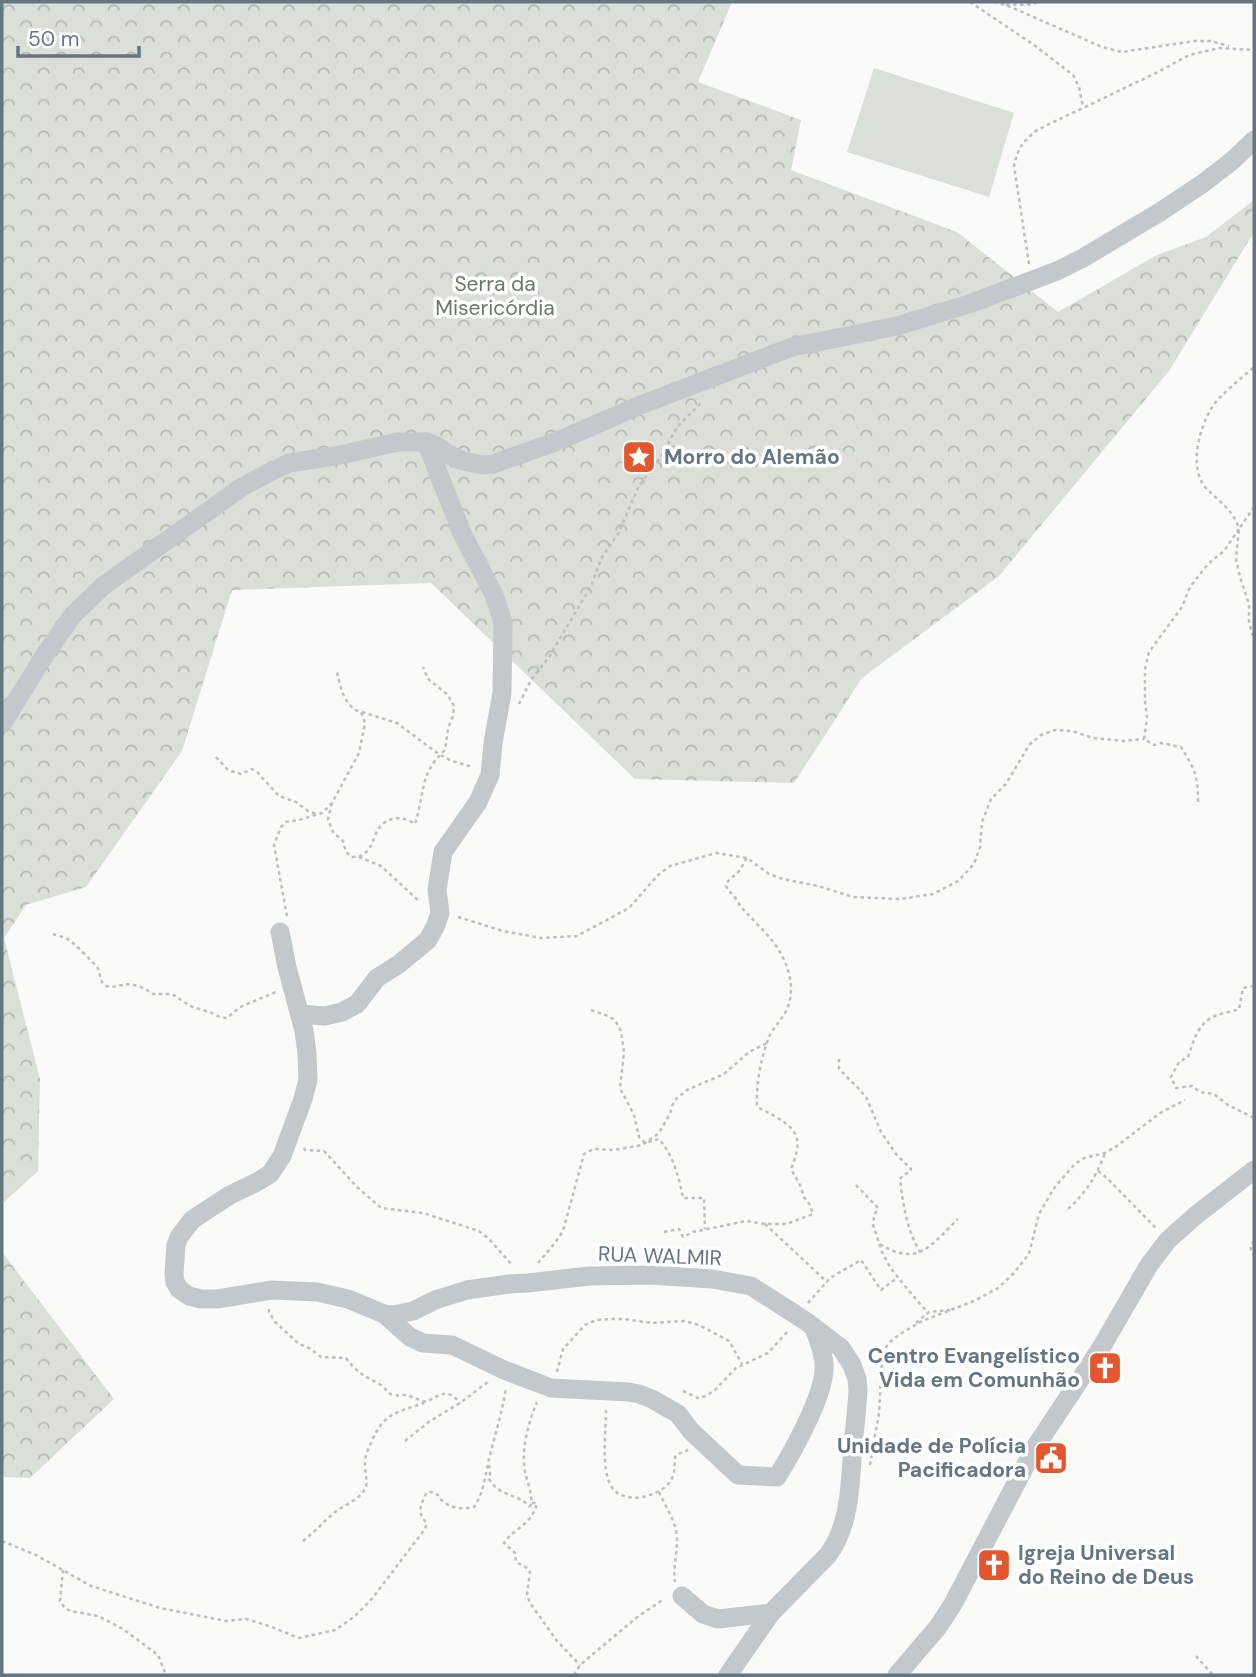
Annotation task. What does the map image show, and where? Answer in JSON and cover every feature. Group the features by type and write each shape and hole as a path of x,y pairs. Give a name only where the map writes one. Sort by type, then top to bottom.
{"street":[{"path":"2,724 73,615 103,586 243,487 289,463 398,442 426,442 463,461 482,465 515,458 638,406 792,347 921,319 1057,271 1160,212 1202,184 1254,140"},
{"path":"300,1014 325,1016 342,1012 357,1004 377,978 428,940 440,913 437,890 443,852 478,802 490,775 502,694 503,622 494,595 462,533 426,442"},
{"path":"280,932 307,1053 308,1080 303,1099 282,1156 270,1174 230,1195 192,1220 179,1237 176,1245 175,1282 179,1289 189,1296 201,1299 272,1290 317,1292 348,1299 384,1314 400,1330 423,1343 452,1345 547,1386 639,1394 678,1414 691,1431 738,1475 777,1476 789,1458 814,1405 824,1374 823,1358 803,1320"},
{"path":"897,1675 938,1627 953,1604 1034,1449 1101,1348 1149,1265 1168,1240 1254,1170"},
{"name":"RUA WALMIR","path":"384,1314 413,1311 467,1290 527,1280 650,1275 712,1279 751,1286 841,1348 858,1379 858,1403 846,1517 840,1535 828,1555 771,1614 729,1675"},
{"path":"679,1594 703,1615 718,1619 771,1614"}],"path":[{"path":"970,2 1073,75 1079,87 1083,107"},
{"path":"994,2 1102,47 1122,52 1194,41 1210,41 1239,49"},
{"path":"1006,5 1038,2"},
{"path":"1032,281 1014,166 1017,150 1024,141 1037,130 1189,55 1219,48 1254,50"},
{"path":"1254,367 1212,407 1199,440 1196,459 1198,475 1205,486 1236,519 1239,529 1236,559 1249,604 1249,623 1254,639"},
{"path":"514,713 531,680 555,648 591,586 602,557 618,534 639,486 661,457 677,427 709,395"},
{"path":"1144,739 1147,718 1145,670 1149,652 1182,607 1190,587 1208,564 1224,551 1254,507"},
{"path":"359,857 366,853 379,828 389,819 399,817 415,824 424,781 430,767 445,750 454,706 448,695 428,679 423,667"},
{"path":"337,672 340,687 356,711 397,723 440,755 477,768"},
{"path":"361,712 365,723 359,753 332,803 328,819 332,832 343,841 346,852 352,857 381,866 415,898 440,913 531,936 578,936 629,908 658,875 670,866 716,853 747,858 769,874 853,897 901,899 933,894 958,881 974,864 980,847 982,822 992,800 1006,784 1029,745 1041,735 1055,730 1072,731 1093,738 1124,741 1144,739 1154,745 1161,743 1181,747 1191,762 1196,777 1198,802"},
{"path":"216,757 228,770 241,774 252,769 279,796 316,814"},
{"path":"280,932 288,916 274,845 281,827 286,822 322,813 332,803"},
{"path":"664,1232 679,1228 683,1237 693,1232 746,1221 787,1224 813,1214 791,1169 799,1147 796,1136 788,1125 757,1106 759,1077 767,1042 791,1002 785,961 726,886 747,858"},
{"path":"53,934 71,941 98,968 106,986 124,984 147,989 153,994 172,994 190,1006 220,1017 227,1018 240,1007 291,984"},
{"path":"1254,986 1244,988 1239,1009 1218,1014 1202,1024 1188,1057 1179,1062 1171,1077 1176,1088 1192,1086 1200,1092 1214,1094 1228,1105 1254,1118"},
{"path":"591,1010 615,1020 621,1031 624,1052 620,1087 634,1115 639,1137 645,1143"},
{"path":"645,1143 659,1133 676,1099 687,1090 724,1074 749,1052 767,1042"},
{"path":"839,1059 839,1069 867,1099 881,1132 896,1154 911,1169 900,1179 912,1239 920,1252"},
{"path":"909,1328 984,1297 998,1288 1013,1275 1029,1254 1039,1214 1054,1188 1075,1164 1084,1158 1105,1153 1160,1114 1185,1100"},
{"path":"292,1128 303,1141 305,1150 324,1152 381,1208 423,1213 479,1231 527,1280 563,1231 584,1154 593,1149 621,1149 659,1139 676,1170 683,1198 704,1198 705,1229"},
{"path":"1068,1209 1085,1192 1105,1153"},
{"path":"1098,1171 1168,1240"},
{"path":"856,1185 878,1208 873,1225 886,1260 928,1313"},
{"path":"880,1244 901,1255 911,1255 932,1245 958,1219"},
{"path":"765,1224 827,1282"},
{"path":"1254,1241 1251,1245 1254,1255"},
{"path":"683,1391 698,1398 706,1396 736,1368 768,1353 803,1320 827,1282 861,1260 881,1290 898,1277"},
{"path":"272,1290 269,1312 280,1327 299,1344 321,1357 346,1359 357,1371 384,1386 389,1394 407,1395 426,1402"},
{"path":"868,1470 872,1462 879,1413 884,1351 890,1342 928,1313 954,1310"},
{"path":"532,1503 523,1465 530,1418 563,1349 585,1325 596,1320 624,1319 651,1323 684,1321 699,1325 729,1341 742,1364"},
{"path":"405,1441 430,1421 507,1371"},
{"path":"2,1541 36,1555 91,1586 160,1608 226,1620 246,1619 299,1638 335,1630 372,1600 425,1529 427,1523 421,1517 420,1508 427,1492 438,1495 442,1502 448,1505 465,1509 474,1507 480,1497 500,1422 507,1371"},
{"path":"610,1391 606,1406 606,1462 610,1485 615,1491 636,1498 659,1492 675,1473 676,1457"},
{"path":"303,1541 365,1489 366,1453 376,1430 384,1420 441,1394 453,1396 460,1404"},
{"path":"488,1461 489,1479 497,1489 525,1501 530,1507 532,1503"},
{"path":"575,1675 580,1665 636,1618 671,1593 679,1594 674,1576 678,1540 659,1492"},
{"path":"532,1503 537,1503 534,1514 504,1543 515,1553 516,1562 527,1567 530,1572 527,1595 530,1603 557,1641 580,1665"},
{"path":"63,1570 60,1601 64,1607 70,1611 98,1616 123,1629 158,1655 166,1675"},
{"path":"1196,1656 1213,1675"}],"green space":[{"name":"Serra da Misericórdia","path":"2,2 732,2 698,82 801,120 791,170 957,232 1058,312 1157,255 1206,237 1254,200 1254,232 1169,371 999,576 862,678 794,783 635,779 431,583 232,590 182,751 86,887 26,905 4,938 40,1079 38,1171 2,1204"},
{"path":"874,68 1014,113 989,197 847,152"},
{"path":"2,1252 114,1399 30,1478 2,1477"}],"place":[{"name":"Morro do Alemão","path":"639,457"},
{"name":"Centro Evangelístico Vida em Comunhão","path":"1105,1368"},
{"name":"Unidade de Polícia Pacificadora","path":"1051,1458"},
{"name":"Igreja Universal do Reino de Deus","path":"994,1565"}]}
